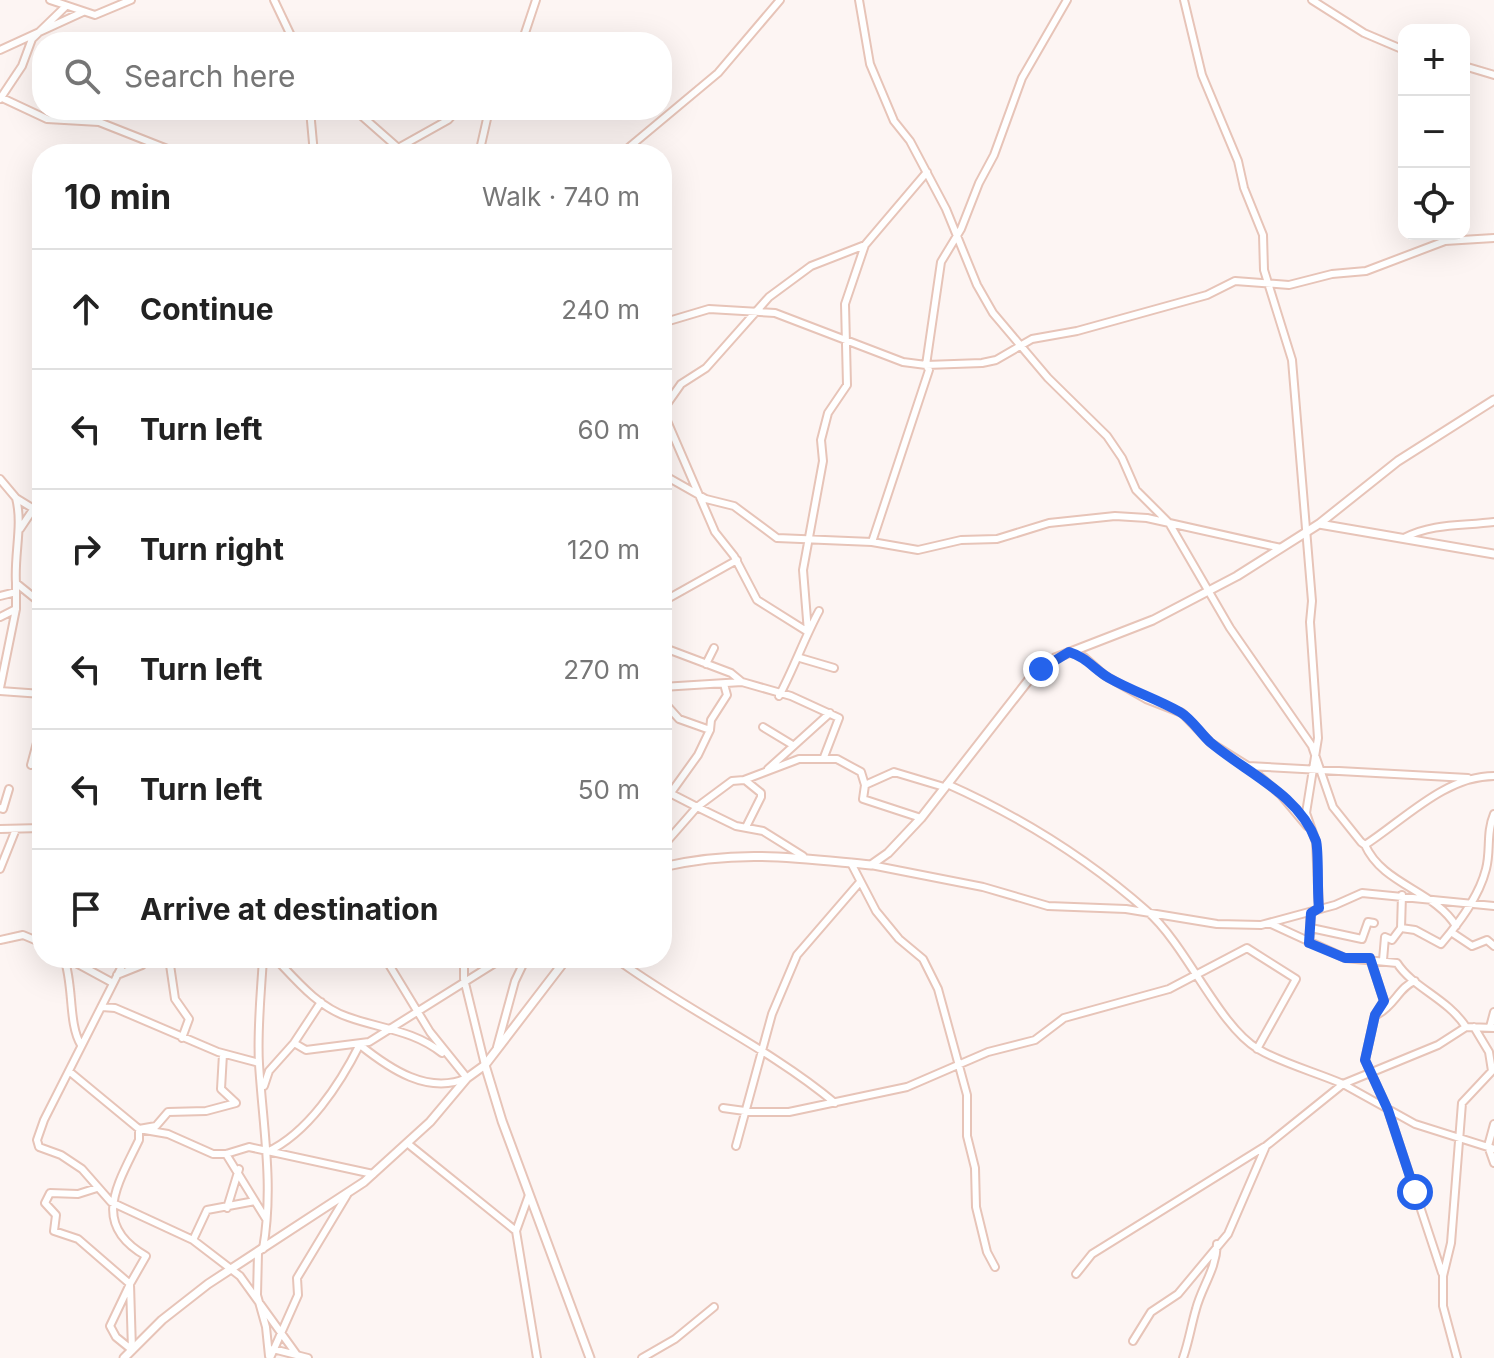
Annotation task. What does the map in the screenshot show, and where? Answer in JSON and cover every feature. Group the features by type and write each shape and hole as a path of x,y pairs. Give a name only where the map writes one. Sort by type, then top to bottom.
{"street":[{"path":"50,0 83,12 105,13 131,0"},
{"path":"525,32 536,0"},
{"path":"672,111 741,50 780,0"},
{"path":"859,0 870,64 894,121 927,172 977,285 1019,346 1107,436 1136,490 1169,523 1258,671 1312,746 1316,771 1306,813 1316,842 1319,908"},
{"path":"872,542 929,370 926,365 941,262 994,155 1022,78 1067,0"},
{"path":"1184,0 1202,75 1259,221 1270,285 1292,360 1318,738 1315,756"},
{"path":"1312,0 1364,33 1398,47"},
{"path":"276,1 290,32"},
{"path":"39,32 65,7"},
{"path":"45,32 83,12"},
{"path":"0,50 32,39"},
{"path":"32,39 22,66 0,98 32,112"},
{"path":"1470,68 1494,75"},
{"path":"64,120 99,122 155,144"},
{"path":"311,120 313,144"},
{"path":"366,120 393,144"},
{"path":"405,144 448,120"},
{"path":"481,144 487,120"},
{"path":"633,144 662,120"},
{"path":"808,632 803,570 823,461 821,440 828,413 847,385 845,304 865,245 927,172"},
{"path":"672,320 709,309 756,311 790,317 903,362 926,365 982,363 996,360 1047,334 1077,331 1207,295 1235,281 1270,285 1366,271 1445,241 1494,238"},
{"path":"672,396 681,384 706,368 769,297 811,266 865,245"},
{"path":"871,865 888,853 921,818 1031,677 1069,652 1153,620 1281,548 1319,524 1406,455 1494,400"},
{"path":"672,432 703,497 715,532 737,560 757,600 808,632"},
{"path":"0,479 16,498 20,513 16,609 0,689 32,693"},
{"path":"672,480 703,497 734,506 777,538 872,542 918,550 961,540 997,539 1049,523 1093,515 1132,516 1281,548"},
{"path":"16,498 32,504"},
{"path":"17,532 32,510"},
{"path":"1401,540 1439,526 1466,527 1494,522"},
{"path":"1319,524 1494,554"},
{"path":"672,596 737,560"},
{"path":"16,583 32,596"},
{"path":"0,596 16,592"},
{"path":"0,617 16,609"},
{"path":"779,696 800,658 819,611"},
{"path":"706,664 714,648"},
{"path":"672,651 731,673 742,682 779,696 791,696 839,718 824,757"},
{"path":"1069,652 1084,657 1104,675 1146,699 1182,713 1211,743 1248,766 1281,795 1310,828"},
{"path":"800,658 834,668"},
{"path":"672,687 742,682"},
{"path":"672,791 698,755 710,730 711,720 727,695 724,684"},
{"path":"672,711 679,719 710,730"},
{"path":"763,774 791,744 830,713"},
{"path":"763,727 791,744"},
{"path":"672,836 697,807 732,781 763,774 789,761 824,757 852,764 861,772 865,785 863,799 921,818"},
{"path":"1248,766 1469,778 1494,776"},
{"path":"1316,771 1333,807 1396,880 1446,911 1454,929 1472,946 1487,940 1494,946"},
{"path":"865,785 894,772 945,785 1019,820 1100,872 1147,911 1199,974 1225,1016 1257,1049 1343,1084 1415,1124 1491,1147"},
{"path":"1365,845 1433,796 1469,778"},
{"path":"744,780 761,793 747,825"},
{"path":"0,808 3,809 9,789"},
{"path":"672,795 736,826 747,825 772,835 803,856"},
{"path":"1401,928 1415,930 1441,944 1454,929 1472,901 1487,868 1486,843 1494,814"},
{"path":"0,829 32,828"},
{"path":"0,869 16,829"},
{"path":"672,865 745,854 803,856 871,865 983,887 1048,906 1147,911 1217,924 1269,923 1311,913 1362,893 1472,901 1494,906"},
{"path":"851,863 876,911 899,939 923,959 938,989 967,1095 967,1136 975,1168 976,1207 987,1252 995,1267"},
{"path":"1487,868 1494,873"},
{"path":"736,1146 772,1014 797,955 860,882"},
{"path":"1383,960 1385,937 1392,940 1401,928 1402,895"},
{"path":"1309,943 1311,913"},
{"path":"1311,928 1362,939 1368,922 1374,923"},
{"path":"1269,923 1345,958 1397,963 1415,981 1441,997 1491,1052 1492,1071 1462,1103 1451,1243 1443,1276 1443,1306 1457,1358"},
{"path":"0,940 23,935 32,939"},
{"path":"723,1108 789,1112 907,1087 988,1052 1035,1040 1064,1018 1131,1002 1199,974 1247,948 1296,979 1257,1049"},
{"path":"1370,958 1373,977 1384,996 1364,1054 1388,1110 1443,1276"},
{"path":"68,968 73,993 73,1031 81,1045"},
{"path":"90,968 113,983"},
{"path":"121,968 37,1140 39,1147 61,1155 82,1169 111,1202 193,1240 231,1269 257,1295 297,1355"},
{"path":"117,975 134,968"},
{"path":"170,968 175,999 189,1019 182,1038"},
{"path":"263,968 259,1063 267,1152 268,1222 261,1251 257,1295 270,1358"},
{"path":"285,968 321,1002 346,1017 394,1028 426,1042 467,1078"},
{"path":"391,968 451,1061"},
{"path":"464,968 485,1065 529,1195 590,1358"},
{"path":"294,1043 306,1050 360,1044 394,1028 418,1009 484,968"},
{"path":"496,1050 521,968"},
{"path":"124,1358 162,1320 231,1269 347,1195 373,1174 407,1143 467,1078 485,1065 559,968"},
{"path":"628,968 654,988 810,1083 835,1103"},
{"path":"1375,1015 1387,1010 1408,983 1415,981"},
{"path":"262,1089 269,1071 294,1043 321,1002"},
{"path":"102,1007 115,1008 223,1054 259,1063"},
{"path":"1076,1274 1092,1254 1266,1146 1343,1084 1438,1045 1470,1027 1492,1028 1494,1012"},
{"path":"360,1044 392,1070 428,1082 446,1085 467,1078"},
{"path":"267,1152 283,1144 297,1131 341,1080 360,1044"},
{"path":"139,1129 156,1126 168,1112 206,1111 236,1103 221,1089 223,1054"},
{"path":"70,1072 139,1129 168,1134 213,1154 226,1154 249,1147 373,1174"},
{"path":"1494,1124 1491,1147 1494,1163"},
{"path":"132,1350 116,1337 110,1326 146,1256 121,1236 112,1215 111,1202 139,1140 139,1129"},
{"path":"407,1143 516,1231"},
{"path":"1133,1341 1151,1312 1178,1294 1228,1234 1266,1146"},
{"path":"226,1154 239,1169 268,1222"},
{"path":"227,1208 239,1169"},
{"path":"97,1188 78,1194 50,1193 45,1203 56,1215 54,1231 78,1239 130,1284 132,1350"},
{"path":"270,1358 298,1295 297,1278 347,1195"},
{"path":"529,1195 516,1231 537,1358"},
{"path":"193,1240 207,1210 255,1201"},
{"path":"1183,1358 1193,1332 1196,1307 1216,1263 1217,1244"},
{"path":"642,1358 675,1339 714,1307"},
{"path":"273,1349 308,1358"}],"route":[{"path":"1041,669 1069,652 1084,657 1104,675 1146,699 1182,713 1211,743 1248,766 1281,795 1310,828 1316,842 1319,908 1311,913 1309,943 1345,958 1370,958 1373,977 1384,1001 1375,1015 1365,1060 1388,1110 1415,1192"}]}
